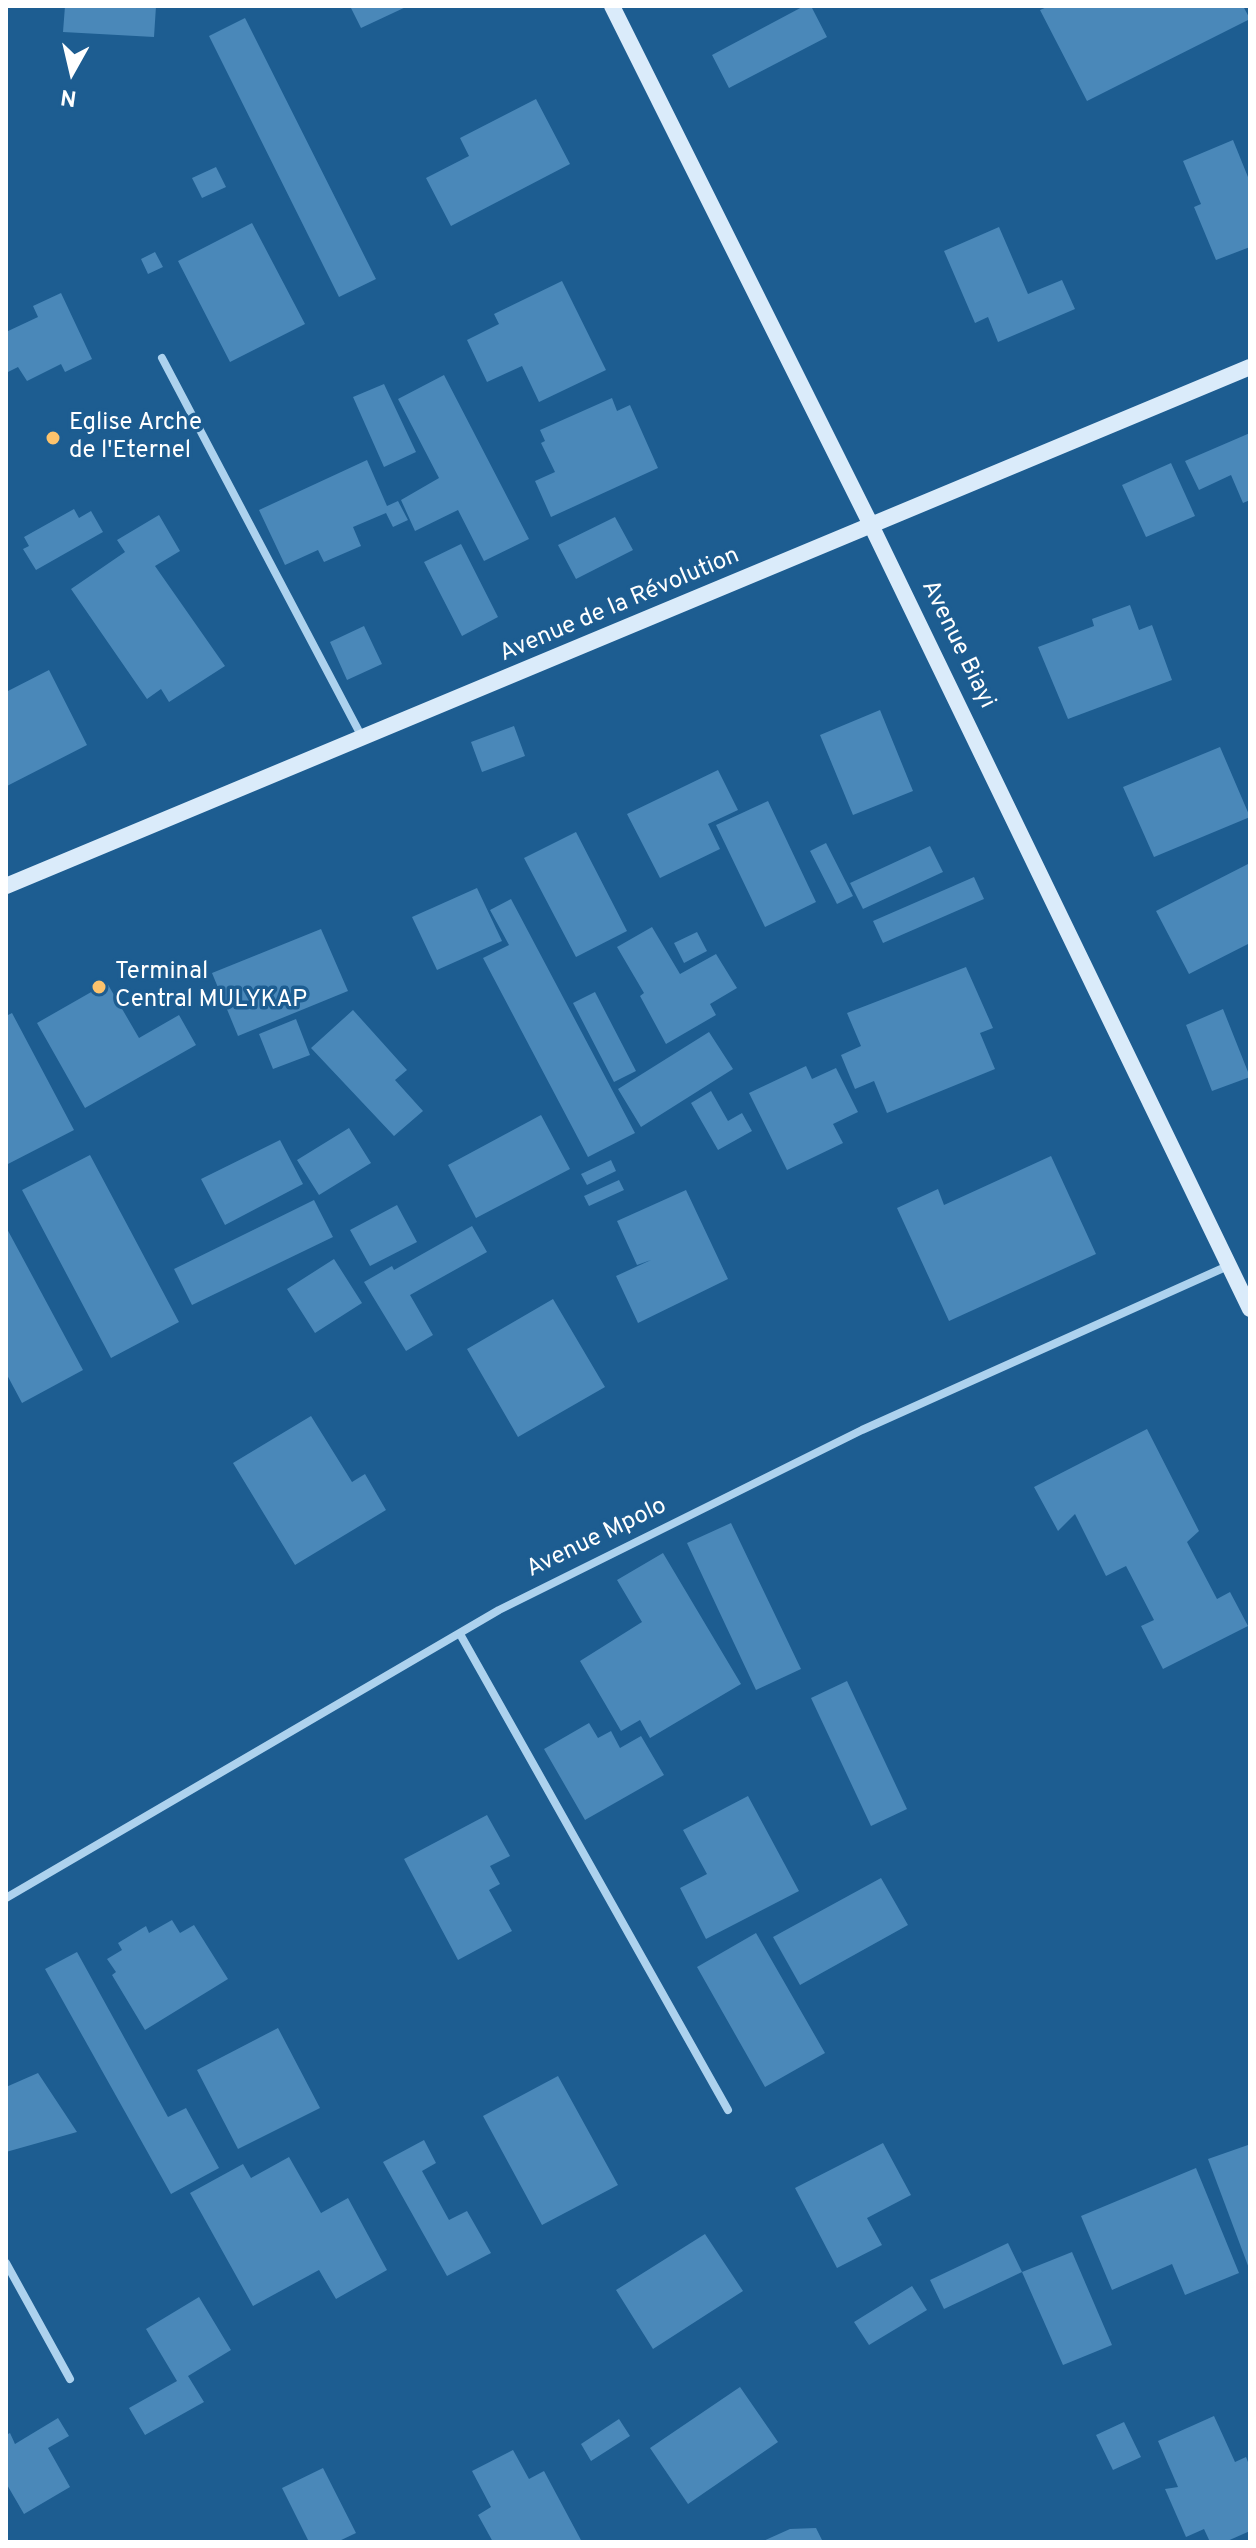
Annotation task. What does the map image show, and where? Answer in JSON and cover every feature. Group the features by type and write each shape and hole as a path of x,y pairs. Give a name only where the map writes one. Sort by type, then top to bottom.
{"street":[{"name":"Avenue Biayi","path":"612,6 872,527 1250,1309"},
{"path":"162,358 363,740"},
{"name":"Avenue de la Révolution","path":"6,886 363,740 1250,367"},
{"name":"Avenue Mpolo","path":"6,1898 499,1610 862,1430 1230,1265"},
{"path":"460,1634 728,2110"},
{"path":"6,2263 70,2379"}],"building":[{"path":"65,6 156,6 154,37 63,32"},
{"path":"350,6 408,6 361,28"},
{"path":"804,6 811,6 827,37 729,88 712,55"},
{"path":"1049,6 1243,6 1250,19 1087,101 1040,10"},
{"path":"245,18 376,279 339,297 209,36"},
{"path":"536,99 570,164 451,226 426,178 469,156 460,138"},
{"path":"1233,140 1250,182 1250,247 1216,260 1194,207 1201,204 1183,161"},
{"path":"216,167 226,187 202,198 192,178"},
{"path":"252,223 305,324 230,362 178,261"},
{"path":"999,227 1028,294 1062,280 1075,309 998,342 988,317 975,323 944,251"},
{"path":"155,252 163,267 148,274 141,259"},
{"path":"562,281 606,370 539,402 522,366 487,382 467,340 499,324 494,314"},
{"path":"61,293 92,359 65,372 61,364 27,381 18,367 6,373 6,332 38,317 33,306"},
{"path":"444,375 529,539 484,561 458,510 415,531 401,500 439,478 398,399"},
{"path":"384,384 416,452 384,467 353,397"},
{"path":"612,398 617,411 630,405 658,468 551,517 535,481 555,472 541,443 545,441 540,430"},
{"path":"1250,433 1250,500 1243,503 1231,475 1199,490 1185,461"},
{"path":"367,460 387,506 398,501 408,520 393,527 386,513 353,527 361,546 324,562 318,550 285,565 259,510"},
{"path":"1171,463 1195,516 1146,537 1122,485"},
{"path":"74,509 79,518 91,511 103,532 36,570 23,549 29,546 24,537"},
{"path":"159,515 180,551 155,566 225,666 169,702 161,689 147,699 71,589 125,552 117,540"},
{"path":"615,517 633,550 576,579 558,545"},
{"path":"461,544 498,617 462,636 424,562"},
{"path":"1130,605 1139,630 1152,625 1172,680 1068,719 1038,647 1094,626 1092,619"},
{"path":"364,626 382,664 347,680 330,642"},
{"path":"49,670 87,745 7,786 6,692"},
{"path":"880,710 913,791 853,815 820,735"},
{"path":"514,726 525,756 482,772 471,742"},
{"path":"1220,747 1250,817 1154,857 1123,787"},
{"path":"718,770 738,810 708,824 720,849 660,878 627,814"},
{"path":"768,801 816,902 765,927 716,825"},
{"path":"576,832 627,931 576,957 524,858"},
{"path":"826,843 853,896 837,904 810,851"},
{"path":"930,846 943,872 863,909 850,883"},
{"path":"1250,863 1250,943 1189,974 1156,911"},
{"path":"974,877 984,899 883,943 873,921"},
{"path":"477,888 502,941 437,970 412,917"},
{"path":"511,899 635,1133 588,1157 483,958 509,945 490,910"},
{"path":"652,927 680,974 716,954 737,988 710,1004 716,1015 666,1044 640,996 644,993 617,947"},
{"path":"321,929 348,991 238,1036 212,973"},
{"path":"697,932 707,951 684,963 674,943"},
{"path":"966,967 993,1028 980,1033 995,1069 887,1113 874,1081 855,1089 841,1055 861,1046 847,1013"},
{"path":"107,983 139,1038 179,1015 196,1045 85,1108 37,1023"},
{"path":"595,992 636,1071 614,1082 573,1003"},
{"path":"1223,1009 1250,1077 1212,1091 1186,1025"},
{"path":"353,1010 407,1070 395,1080 423,1111 394,1136 311,1048"},
{"path":"12,1013 74,1130 6,1165 6,1016"},
{"path":"296,1019 310,1055 273,1069 259,1034"},
{"path":"709,1032 733,1069 641,1127 618,1089"},
{"path":"806,1066 812,1079 836,1068 858,1112 833,1124 843,1143 787,1170 749,1093"},
{"path":"711,1091 728,1121 742,1113 752,1131 718,1150 691,1103"},
{"path":"541,1115 570,1169 476,1218 448,1165"},
{"path":"349,1128 371,1163 319,1195 297,1160"},
{"path":"280,1140 303,1184 225,1225 201,1179"},
{"path":"90,1155 179,1322 111,1358 22,1190"},
{"path":"1051,1156 1096,1254 949,1321 897,1208 938,1189 944,1205"},
{"path":"611,1160 616,1171 587,1185 581,1174"},
{"path":"619,1180 624,1190 589,1206 584,1196"},
{"path":"686,1190 728,1279 638,1323 616,1276 651,1260 637,1265 617,1221"},
{"path":"314,1200 333,1237 192,1305 174,1269"},
{"path":"397,1205 417,1242 370,1266 350,1230"},
{"path":"472,1226 487,1252 410,1295 433,1335 406,1351 364,1282 392,1266 394,1270"},
{"path":"6,1227 83,1370 22,1403 6,1373"},
{"path":"334,1259 362,1303 315,1333 287,1289"},
{"path":"553,1299 605,1387 518,1437 467,1349"},
{"path":"311,1416 352,1482 365,1474 386,1510 295,1565 233,1463"},
{"path":"1147,1429 1199,1531 1187,1542 1217,1599 1230,1592 1248,1626 1163,1669 1141,1626 1154,1620 1126,1566 1106,1576 1075,1514 1058,1531 1034,1487"},
{"path":"731,1523 801,1669 756,1690 687,1543"},
{"path":"663,1553 741,1684 650,1738 640,1720 621,1731 580,1661 642,1622 617,1580"},
{"path":"847,1681 907,1809 871,1826 811,1698"},
{"path":"589,1723 598,1738 611,1731 620,1748 641,1736 664,1775 585,1820 544,1749"},
{"path":"748,1796 799,1891 706,1939 680,1888 707,1874 683,1830"},
{"path":"487,1815 510,1856 490,1866 500,1884 489,1890 512,1931 458,1960 404,1859"},
{"path":"881,1878 908,1925 800,1985 773,1937"},
{"path":"172,1920 180,1933 194,1925 228,1979 145,2030 112,1975 116,1972 107,1959 122,1950 118,1943 146,1926 149,1933"},
{"path":"756,1933 825,2053 765,2087 697,1967"},
{"path":"77,1952 168,2117 186,2108 219,2168 171,2194 45,1969"},
{"path":"278,2028 320,2108 238,2149 197,2070"},
{"path":"38,2073 77,2132 6,2152 6,2087"},
{"path":"558,2076 618,2185 542,2225 483,2116"},
{"path":"424,2140 436,2163 422,2171 449,2220 467,2211 491,2253 447,2276 383,2162"},
{"path":"883,2143 911,2195 867,2218 882,2245 837,2268 795,2188"},
{"path":"1248,2145 1250,2151 1250,2271 1208,2159"},
{"path":"289,2157 321,2213 348,2198 387,2270 336,2299 319,2270 253,2306 190,2193 243,2164 251,2178"},
{"path":"1196,2168 1239,2273 1185,2295 1172,2264 1112,2290 1081,2216"},
{"path":"705,2234 743,2291 653,2349 616,2290"},
{"path":"1008,2243 1022,2272 944,2309 930,2280"},
{"path":"1072,2252 1112,2345 1063,2365 1022,2272"},
{"path":"912,2286 927,2310 869,2345 854,2322"},
{"path":"199,2297 231,2350 188,2376 204,2402 145,2435 129,2408 177,2381 146,2329"},
{"path":"740,2387 778,2442 688,2504 650,2448"},
{"path":"1214,2416 1235,2462 1246,2457 1250,2467 1250,2531 1225,2542 1210,2542 1204,2529 1186,2537 1165,2489 1178,2487 1158,2441"},
{"path":"58,2418 69,2436 48,2448 70,2487 24,2514 6,2483 6,2435 10,2433 15,2444"},
{"path":"619,2419 630,2436 591,2461 581,2444"},
{"path":"1124,2422 1141,2457 1113,2470 1096,2435"},
{"path":"513,2450 529,2479 544,2471 582,2542 493,2542 478,2515 491,2507 472,2471"},
{"path":"323,2468 356,2533 337,2542 309,2542 282,2488"},
{"path":"816,2528 823,2542 761,2542 790,2529"}],"place":[{"name":"Eglise Arche de l'Eternel","path":"53,438"},
{"name":"Terminal Central MULYKAP","path":"99,987"}]}
